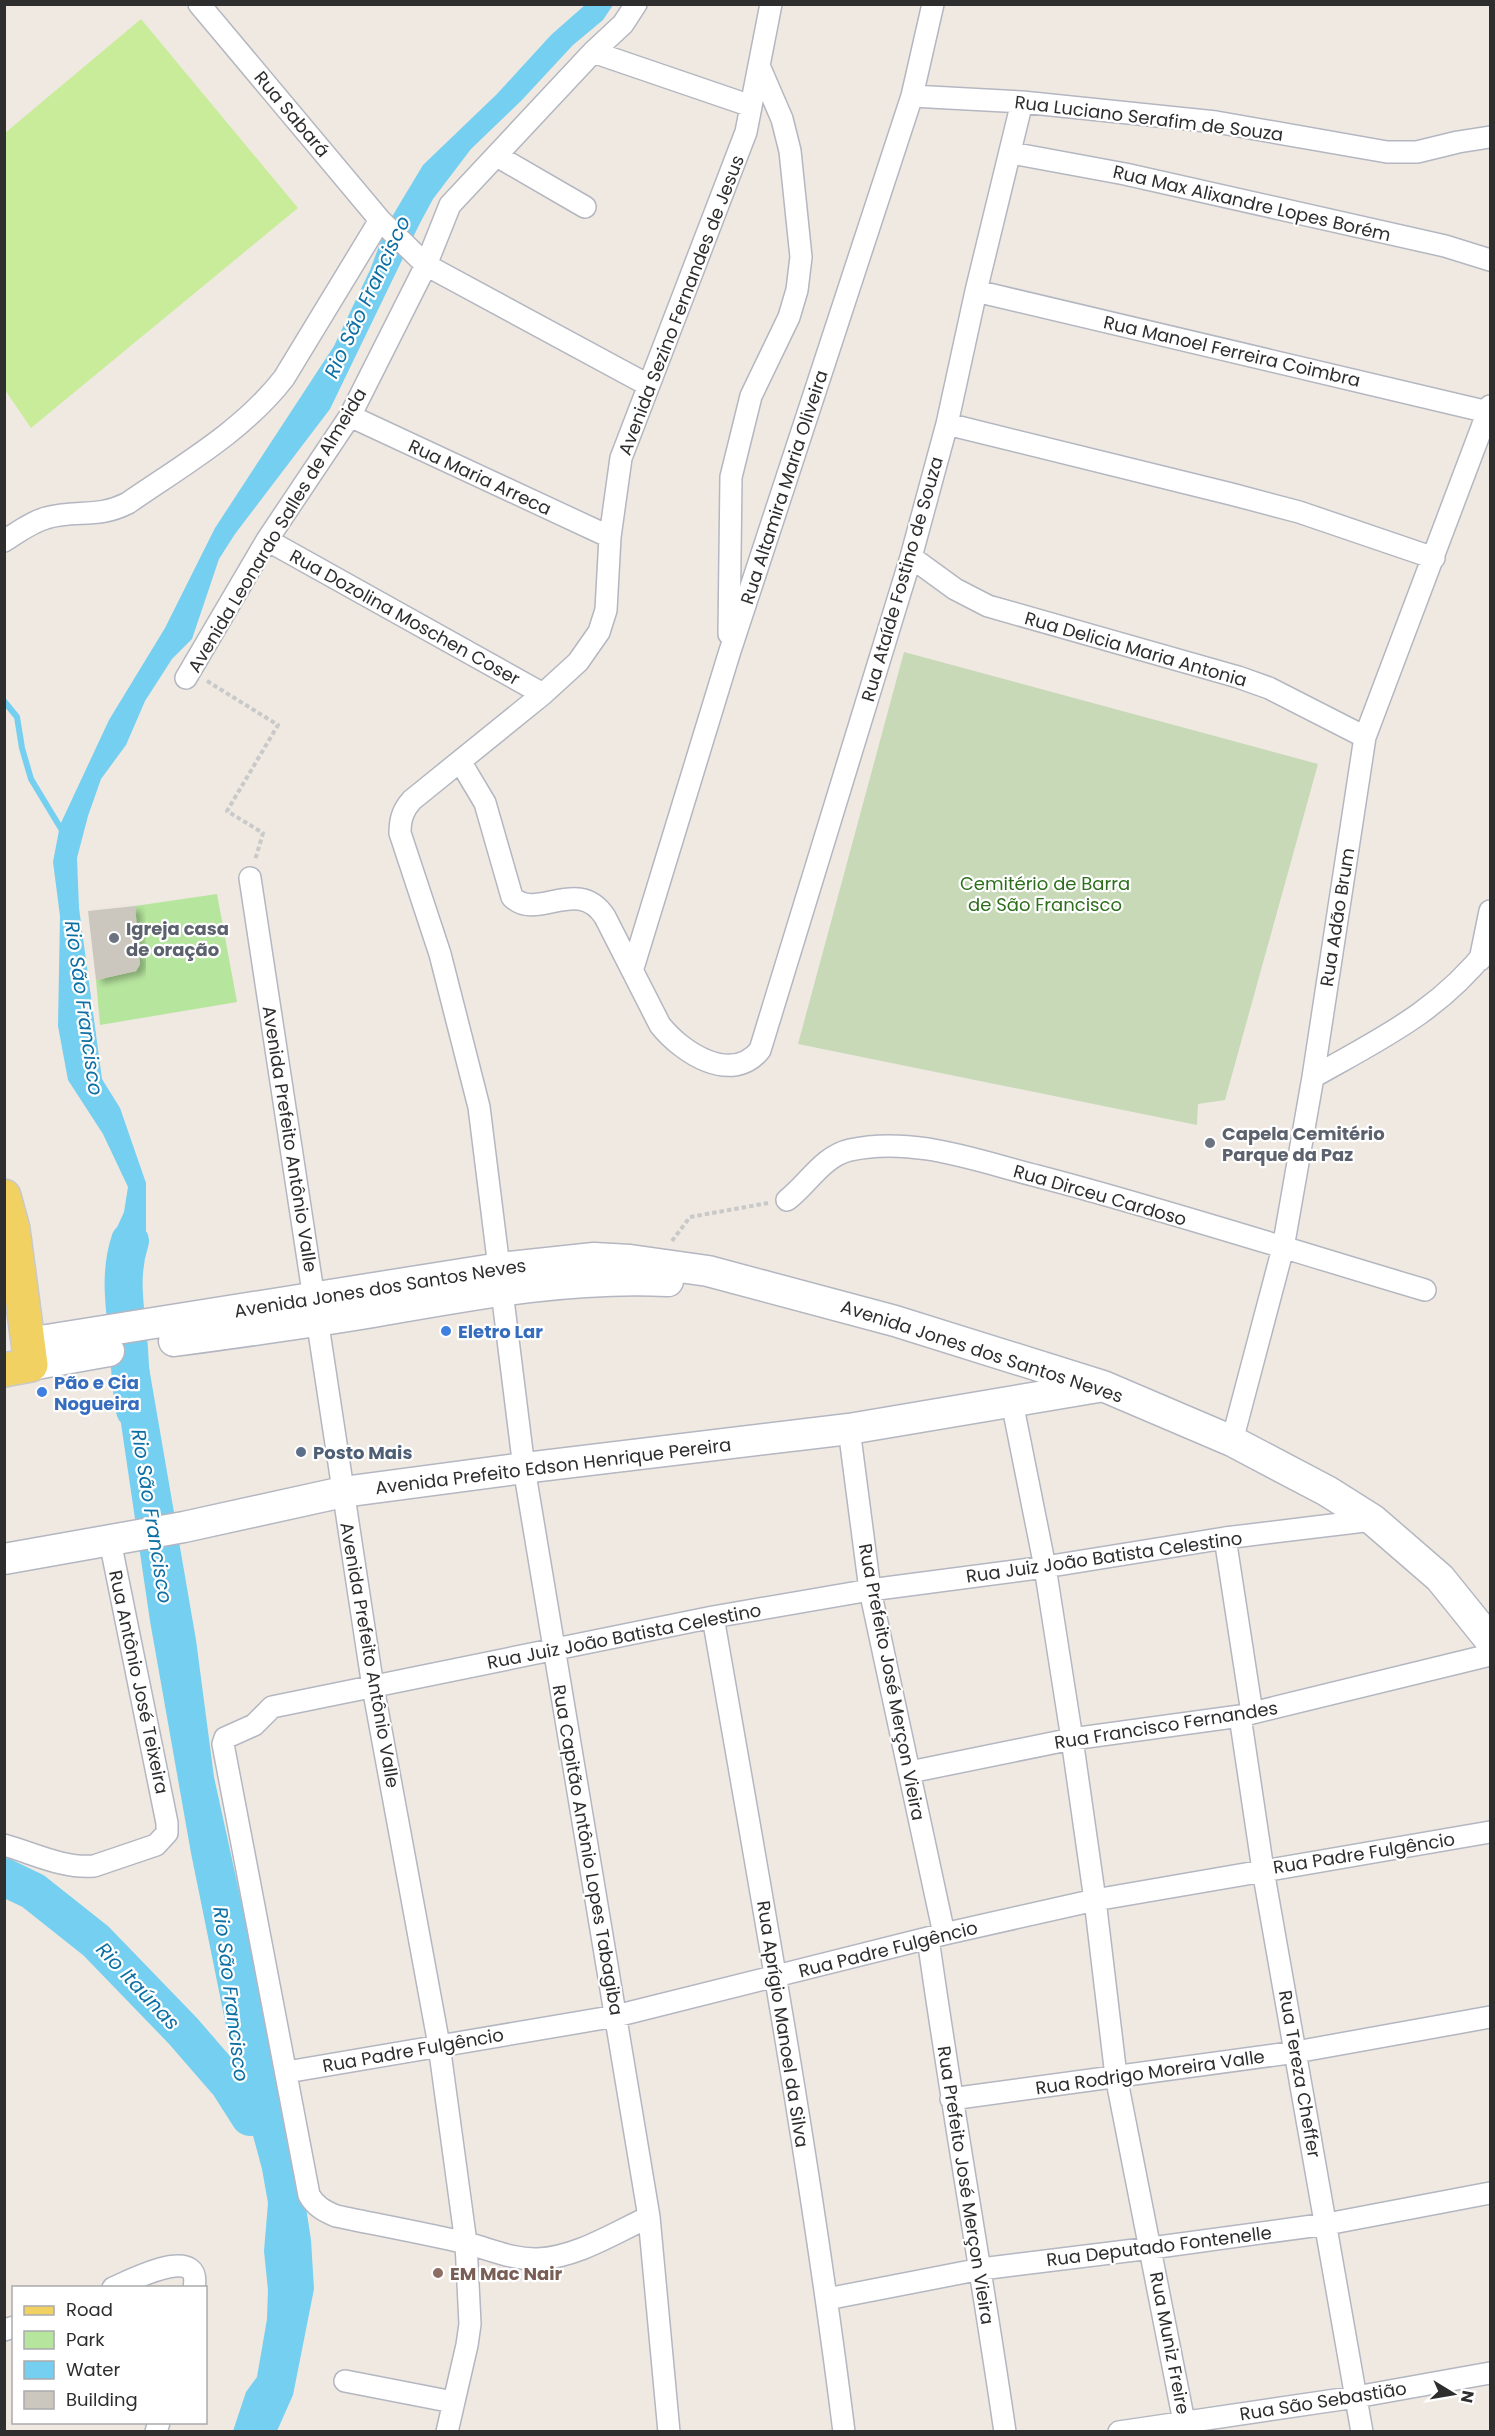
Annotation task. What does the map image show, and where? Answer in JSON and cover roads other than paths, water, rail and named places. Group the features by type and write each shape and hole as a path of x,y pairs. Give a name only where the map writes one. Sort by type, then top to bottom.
{"main road":[{"path":"4,1196 13,1229 17,1356"},
{"name":"Avenida Jones dos Santos Neves","path":"17,1356 501,1279 594,1258 708,1271 895,1321 1103,1386 1232,1441 1327,1491 1373,1520 1440,1578 1491,1640"},
{"name":"Avenida Jones dos Santos Neves","path":"501,1279 755,1284"},
{"name":"Avenida Prefeito Edson Henrique Pereira","path":"4,1559 119,1540 343,1492 849,1429 1103,1386"}],"street":[{"name":"Rua Sabará","path":"199,4 383,222"},
{"name":"Avenida Leonardo Salles de Almeida","path":"189,675 267,540 350,416 421,261 450,205 593,52 623,24 636,4"},
{"name":"Rua Altamira Maria Oliveira","path":"633,968 729,654 912,96 933,4"},
{"name":"Avenida Sezino Fernandes de Jesus","path":"501,1279 479,1107 440,954 400,833 400,822 406,806 543,694 578,662 599,632 606,610 610,537 621,458 722,200 746,132 760,68 770,5"},
{"path":"593,52 751,106"},
{"path":"729,654 731,477 751,396 789,317 797,290 801,257 790,151 782,119 760,68"},
{"name":"Rua Luciano Serafim de Souza","path":"912,96 1022,102 1216,122 1387,152 1417,152 1458,142 1491,138"},
{"name":"Rua Ataíde Fostino de Souza","path":"633,968 660,1025 678,1046 722,1066 744,1064 753,1060 760,1050 911,557 947,424 976,291 1022,102"},
{"name":"Rua Max Alixandre Lopes Borém","path":"1011,153 1194,189 1445,246 1491,260"},
{"path":"497,156 585,207"},
{"path":"4,541 47,517 103,513 129,503 228,434 272,394 284,378 383,222 421,261 648,385"},
{"name":"Rua Manoel Ferreira Coimbra","path":"976,291 1489,409"},
{"name":"Rua Adão Brum","path":"1232,1441 1283,1248 1365,737 1489,409"},
{"name":"Rua Maria Arreca","path":"350,416 610,537"},
{"path":"947,424 1299,512 1434,558"},
{"name":"Rua Dozolina Moschen Coser","path":"267,540 543,694"},
{"name":"Rua Delicia Maria Antonia","path":"911,557 955,589 988,606 1238,677 1269,688 1365,737"},
{"path":"460,761 484,802 512,897 516,901 530,904 573,898 594,904 605,917 633,968"},
{"name":"Avenida Prefeito Antônio Valle","path":"250,878 373,1687 439,2045 466,2243 470,2324 447,2432"},
{"path":"1312,1077 1418,1016 1458,984 1485,953 1491,911"},
{"name":"Rua Dirceu Cardoso","path":"787,1200 833,1157 847,1150 909,1145 1090,1190 1425,1290"},
{"name":"Rua Capitão Antônio Lopes Tabagiba","path":"501,1279 524,1468 649,2217 669,2432"},
{"name":"Rua Muniz Freire","path":"1012,1402 1045,1567 1072,1739 1095,1900 1116,2076 1186,2426"},
{"name":"Rua Prefeito José Merçon Vieira","path":"849,1429 870,1590 910,1772 936,1936 951,2099 981,2269 1005,2432"},
{"name":"Rua Juiz João Batista Celestino","path":"287,2072 223,1740 228,1735 254,1725 272,1707 713,1617 870,1590 1045,1567 1225,1538 1373,1520"},
{"name":"Rua Tereza Cheffer","path":"1225,1538 1263,1870 1362,2432"},
{"name":"Rua Antônio José Teixeira","path":"4,1845 70,1865 94,1866 156,1845 165,1838 167,1823 119,1540"},
{"name":"Rua Aprígio Manoel da Silva","path":"713,1617 776,1978 828,2299 844,2432"},
{"name":"Rua Francisco Fernandes","path":"910,1772 1072,1739 1246,1714 1491,1655"},
{"name":"Rua Padre Fulgêncio","path":"287,2072 616,2016 776,1978 936,1936 1095,1900 1491,1832"},
{"name":"Rua Rodrigo Moreira Valle","path":"951,2099 1296,2052 1491,2017"},
{"path":"287,2072 309,2194 317,2206 336,2216 466,2243 521,2259 539,2259 564,2254 585,2247 649,2217"},
{"name":"Rua Deputado Fontenelle","path":"828,2299 981,2269 1327,2224 1491,2193"},
{"path":"118,2286 171,2265 182,2265 190,2269 194,2274 194,2286"},
{"name":"Rua São Sebastião","path":"1119,2432 1186,2426 1491,2373"},
{"path":"345,2381 453,2402"}],"water":[{"path":"585,5 613,5 603,20 573,45 521,101 471,149 433,199 330,409 235,534 219,559 192,639 172,659 145,701 126,745 101,779 77,858 79,908 102,1079 120,1108 146,1183 146,1230 132,1252 137,1288 116,1291 110,1243 124,1212 128,1187 103,1134 68,1080 58,1026 60,916 53,862 60,825 109,720 165,628 215,528 334,346 370,270 387,225 423,165 497,94 551,35"},
{"path":"147,1356 196,1640 214,1777 258,1978 279,2096 301,2175 311,2240 314,2289 293,2395 277,2431 233,2431 246,2392 257,2377 267,2319 268,2290 264,2251 268,2203 262,2169 234,2065 191,1853 150,1621 112,1362"}],"waterway":[{"path":"4,701 17,717 22,748 31,779 63,832"},
{"name":"Rio São Francisco","path":"130,1241 124,1268 124,1295 135,1410"},
{"name":"Rio Itaúnas","path":"4,1877 33,1891 96,1941 183,2031 229,2084 250,2117"}],"place":[{"name":"Igreja casa de oração","path":"114,938"},
{"name":"Capela Cemitério Parque da Paz","path":"1210,1143"},
{"name":"Eletro Lar","path":"446,1331"},
{"name":"Pão e Cia Nogueira","path":"42,1392"},
{"name":"Posto Mais","path":"301,1452"},
{"name":"EM Mac Nair","path":"438,2273"}],"park label":[{"name":"Cemitério de Barra de São Francisco","path":"1045,893"}]}
